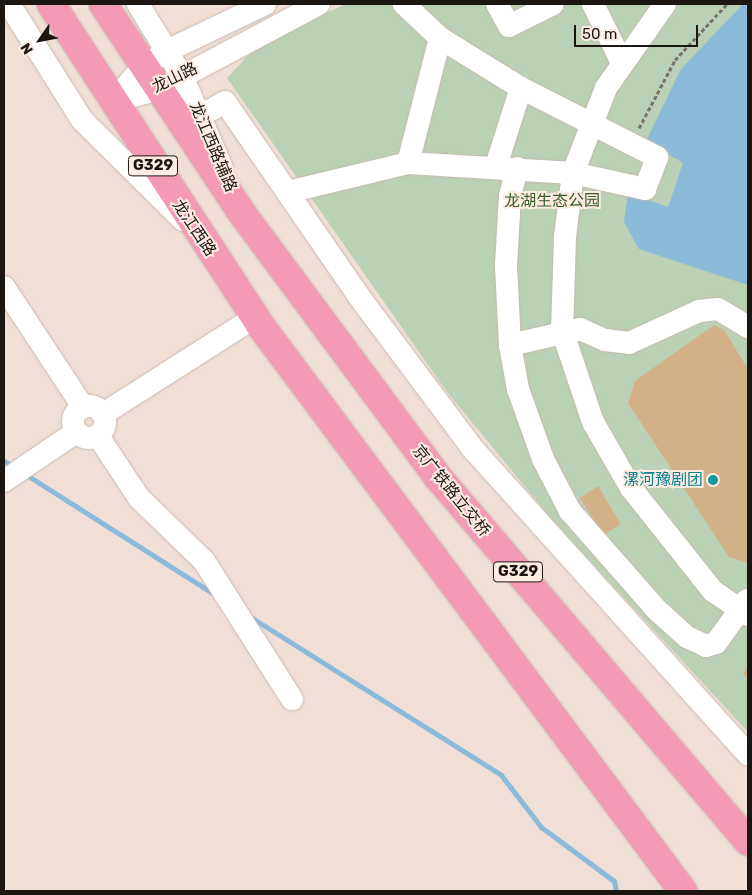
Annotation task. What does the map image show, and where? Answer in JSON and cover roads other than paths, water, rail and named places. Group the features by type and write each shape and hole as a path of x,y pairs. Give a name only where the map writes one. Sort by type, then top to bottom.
{"highway":[{"name":"龙江西路","path":"51,4 198,235 257,321"},
{"name":"G329","path":"103,4 159,89 192,121"},
{"name":"京广铁路立交桥","path":"192,121 241,212 437,476 748,842"},
{"name":"G329","path":"257,321 683,891"}],"street":[{"path":"9,4 82,120 198,235"},
{"name":"龙江西路辅路","path":"138,4 182,76 192,121"},
{"name":"龙山路","path":"112,102 144,66 167,51 266,4"},
{"name":"龙山路","path":"112,102 159,89 319,4"},
{"path":"288,192 408,163 506,167 573,173 645,189 657,157 634,142 593,121 521,88 440,38 404,4"},
{"path":"497,4 509,26 553,4"},
{"path":"593,4 622,63"},
{"path":"521,88 506,167 510,196 506,266 510,345 518,389 543,459 570,511 658,611 688,637 706,646 716,643 745,608 713,591 631,488 593,422 562,330 565,237 573,173 593,121 622,63 665,4"},
{"path":"408,163 440,38"},
{"path":"192,121 225,102 360,298 473,449 586,580 748,754"},
{"path":"4,287 95,419 139,498 204,562 292,699"},
{"path":"510,345 562,330 580,329 605,340 629,343 699,311 718,309 748,328"},
{"path":"4,481 76,432 73,417 95,419 257,321"},
{"path":"586,580 612,558"}],"water":[{"path":"743,4 748,4 748,285 639,249 624,222 628,193 668,207 683,163 646,141 681,69"}],"waterway":[{"path":"4,461 14,467"},
{"path":"25,474 214,594"},
{"path":"249,616 501,775 541,827 614,881 616,891"}],"place":[{"name":"漯河豫剧团","path":"713,480"}],"park label":[{"name":"龙湖生态公园","path":"552,201"}]}
